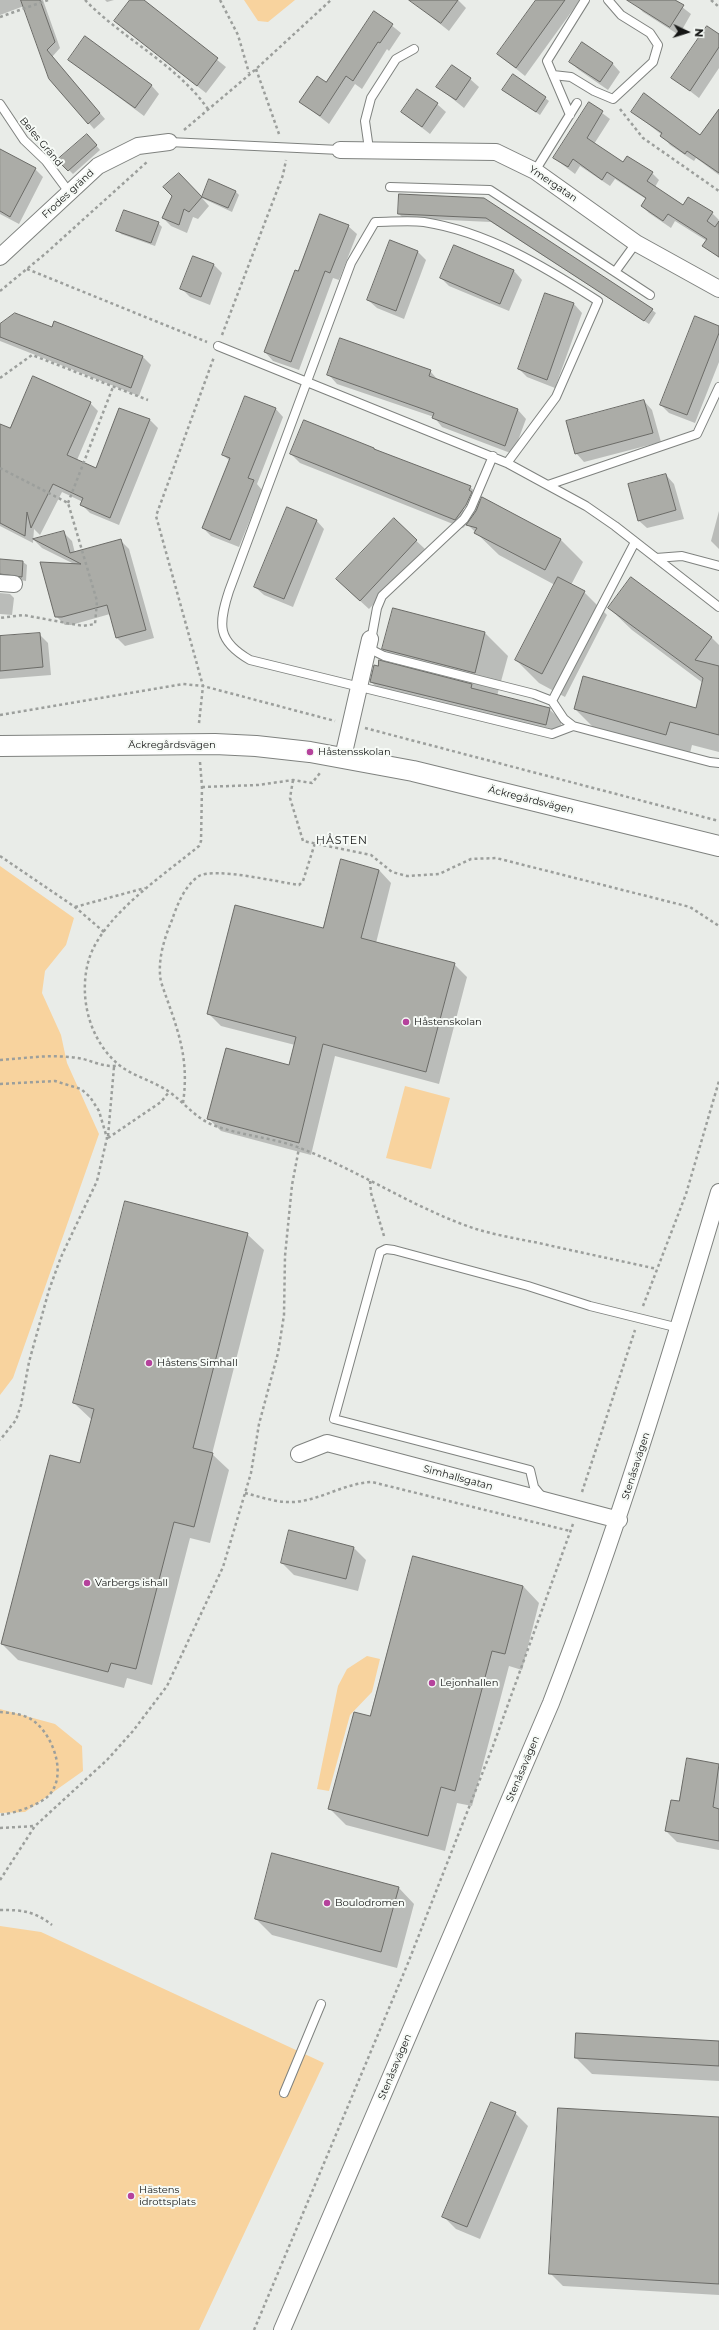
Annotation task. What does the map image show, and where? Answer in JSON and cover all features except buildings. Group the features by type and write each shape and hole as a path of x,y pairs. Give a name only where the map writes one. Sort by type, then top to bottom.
{"street":[{"name":"Frodes gränd","path":"0,257 98,166 138,146 170,142"},
{"name":"Ymergatan","path":"340,150 369,149 496,152 535,170 636,243 719,289"},
{"path":"343,757 370,639"},
{"name":"Äckregårdsvägen","path":"0,746 229,745 256,746 343,757 420,773 719,846"},
{"name":"Stenåsavägen","path":"282,2330 551,1702 589,1605 619,1520 679,1328 719,1192"},
{"name":"Simhallsgatan","path":"299,1454 327,1443 619,1520"}],"lane":[{"path":"570,115 547,61 585,0"},
{"path":"553,75 571,77 594,91 613,99 653,62 658,44 650,33 622,15 608,0"},
{"path":"369,149 366,121 371,98 396,59 414,49"},
{"path":"535,170 577,103"},
{"name":"Beles Gränd","path":"0,104 24,140 46,161 69,192"},
{"path":"170,142 340,150"},
{"path":"390,187 490,190 650,295"},
{"path":"507,463 556,397 598,301 552,272 504,247 473,235 424,222 375,222 351,263 306,381 222,615 224,635 233,650 250,660 358,688 552,734 573,726"},
{"path":"616,272 636,243"},
{"path":"218,346 493,456 507,463 586,506 719,607"},
{"path":"548,485 697,434 719,387"},
{"path":"493,456 471,508 464,519 382,596 377,608 370,639 370,646 374,651 384,656 534,694 552,701 564,719 573,726 710,762 719,763"},
{"path":"552,701 635,542"},
{"path":"656,558 682,556 719,566"},
{"path":"545,1501 534,1487 530,1470 334,1419 380,1252 386,1249 487,1275 590,1306 679,1328"},
{"path":"284,2093 321,2004"}],"path":[{"path":"0,17 48,0"},
{"path":"85,0 110,24 182,80 208,109"},
{"path":"220,0 238,35 249,73"},
{"path":"0,291 27,269 249,73 256,69 331,0"},
{"path":"711,0 719,7"},
{"path":"199,723 203,686 156,516 218,346 283,175 287,159 256,69"},
{"path":"613,99 643,138 719,191"},
{"path":"27,269 218,346"},
{"path":"0,378 32,355 148,400"},
{"path":"0,618 22,615 83,626 95,624 97,601 68,503 113,387"},
{"path":"0,468 68,503"},
{"path":"199,759 202,787 201,841 199,846 146,888 104,932 95,945 89,960 85,992 86,1009 99,1040 120,1065 169,1092 183,1103 190,1111 213,1125 299,1148 476,1229 657,1269"},
{"path":"202,787 258,785 293,780 312,783 322,771"},
{"path":"293,780 290,798 304,841 371,855 392,872 407,876 440,874 471,859 496,858 690,907 719,926"},
{"path":"183,1103 186,1081 185,1057 161,982 159,969 167,931 176,909 187,888 199,876 212,873 230,874 299,885 303,881 315,843"},
{"path":"0,856 75,907 104,932"},
{"path":"75,907 146,888"},
{"path":"0,1060 55,1056 78,1058 114,1066 120,1065"},
{"path":"0,1440 16,1420 21,1405 29,1362 50,1290 64,1250 97,1181 107,1138 114,1066"},
{"path":"0,1084 54,1081 81,1089 90,1096 99,1112 107,1138"},
{"path":"254,2330 414,1948 493,1746 578,1510 639,1318 686,1194 719,1081"},
{"path":"107,1138 161,1102 169,1092"},
{"path":"0,1880 35,1826 107,1760 133,1731 167,1686 223,1567 245,1493 259,1424 278,1354 284,1315 286,1256 292,1185 299,1148"},
{"path":"370,1181 371,1193 384,1232 386,1249"},
{"path":"245,1493 277,1501 295,1502 353,1484 372,1482 570,1531"},
{"path":"0,1712 23,1716 34,1721 43,1730 51,1743 57,1759 58,1773 54,1786 46,1798 12,1813 0,1815"},
{"path":"0,1828 35,1826"},
{"path":"0,1910 19,1910 38,1914 52,1925"}],"shaded area":[{"path":"244,0 295,0 268,22 258,21"},
{"path":"0,866 74,918 66,945 45,971 42,993 61,1035 67,1063 99,1134 13,1378 0,1395"},
{"path":"405,1086 450,1098 431,1169 386,1158"},
{"path":"367,1656 380,1659 372,1692 350,1715 329,1791 317,1789 338,1686 347,1669"},
{"path":"0,1709 55,1724 82,1746 83,1771 25,1812 0,1813"},
{"name":"Hästens idrottsplats","path":"0,1926 41,1932 324,2063 199,2330 0,2330"}],"place":[{"name":"Håstensskolan","path":"310,752"},
{"name":"Håstenskolan","path":"406,1022"},
{"name":"Håstens Simhall","path":"149,1363"},
{"name":"Varbergs ishall","path":"87,1583"},
{"name":"Lejonhallen","path":"432,1683"},
{"name":"Boulodromen","path":"327,1903"},
{"name":"Hästens idrottsplats","path":"131,2196"}],"district":[{"name":"HÅSTEN","path":"342,841"}]}
